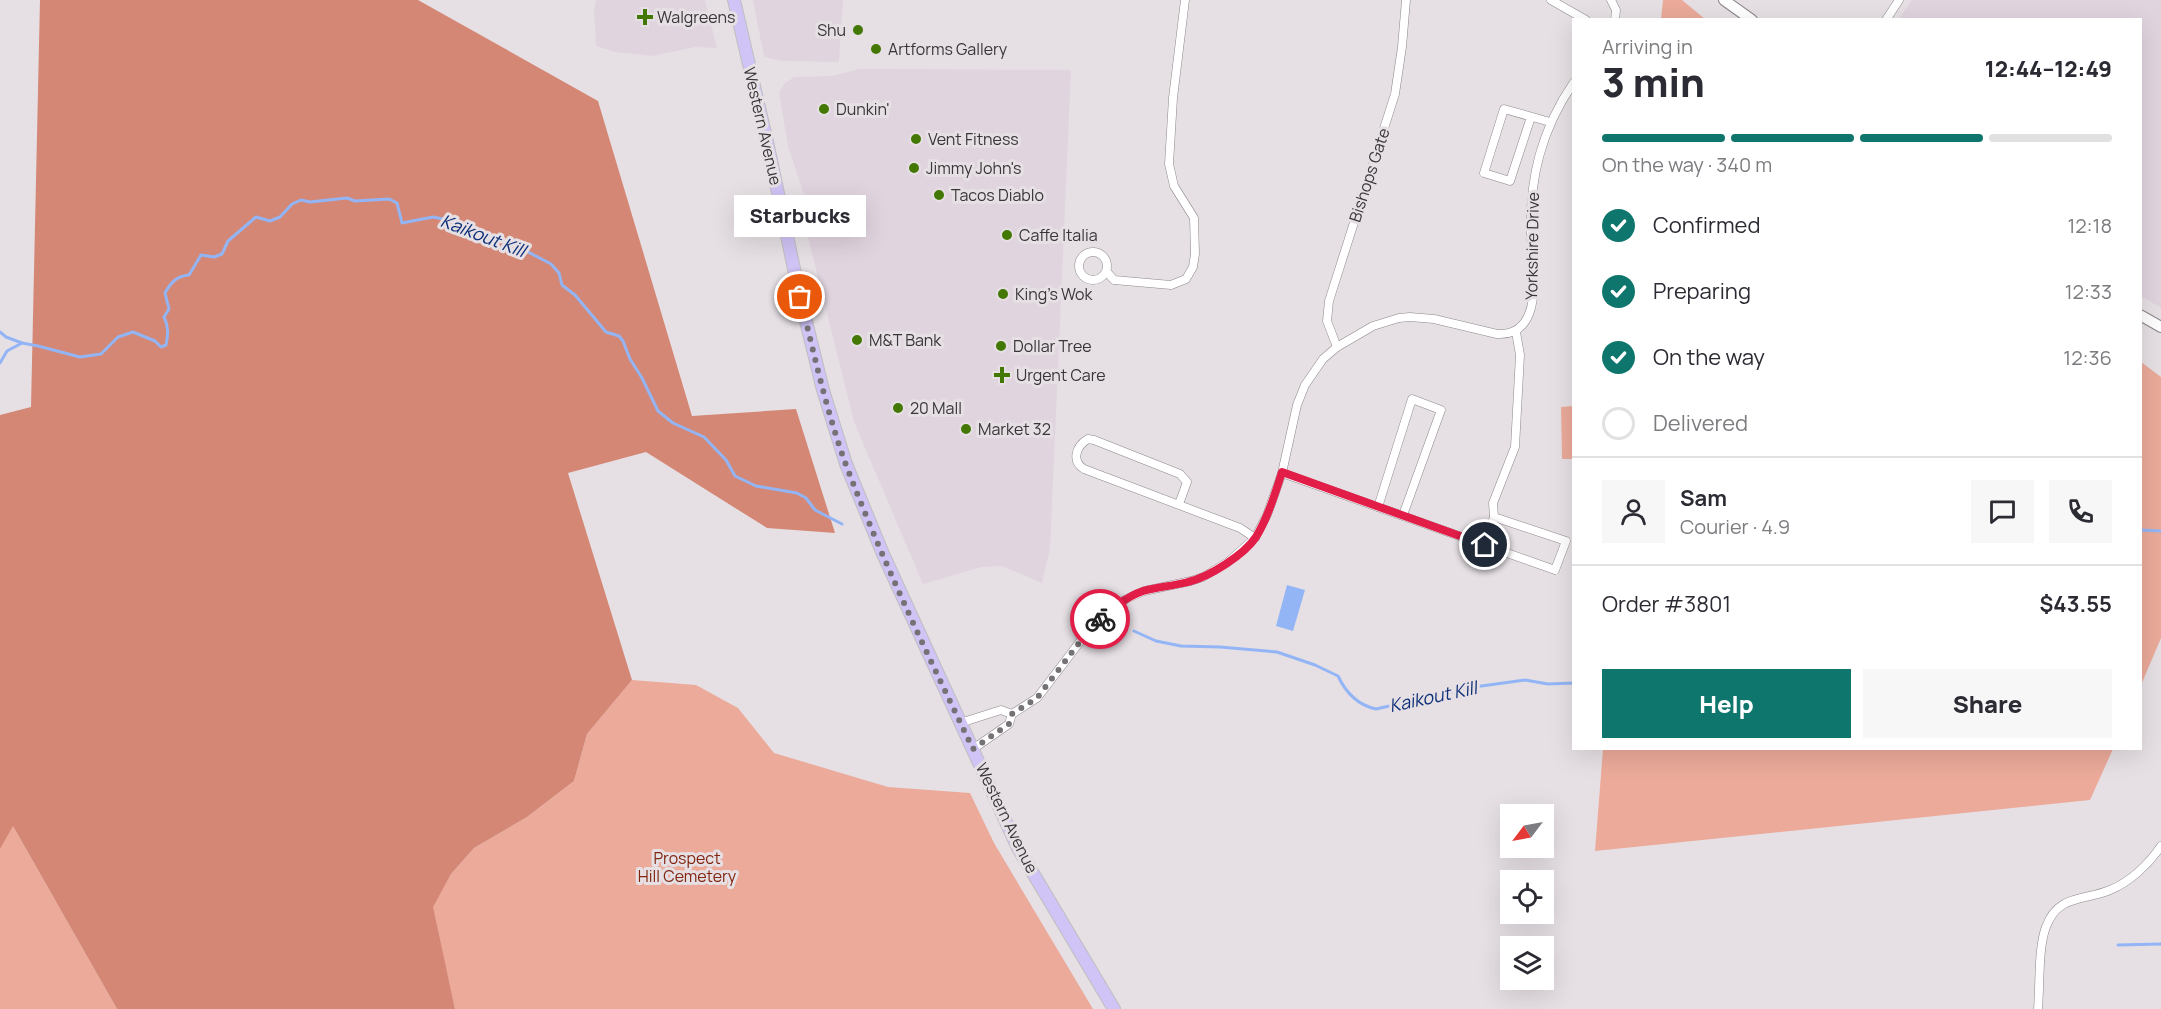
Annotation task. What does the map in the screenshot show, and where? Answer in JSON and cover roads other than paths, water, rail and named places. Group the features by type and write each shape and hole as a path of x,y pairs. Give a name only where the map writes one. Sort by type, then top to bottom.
{"main road":[{"name":"Western Avenue","path":"735,0 800,297 835,430 868,520 1018,848 1114,1009"},
{"path":"1724,0 1749,18"},
{"path":"2142,316 2161,327"}],"street":[{"path":"1107,272 1114,280 1166,285 1180,283 1186,279 1193,267 1194,218 1174,186 1169,172 1173,98 1185,0"},
{"name":"Bishops Gate","path":"1337,347 1327,321 1329,301 1395,94 1406,0"},
{"path":"1551,0 1582,18"},
{"path":"1611,0 1616,10 1616,18"},
{"path":"1887,18 1899,0"},
{"name":"Yorkshire Drive","path":"1516,332 1528,318 1532,305 1531,229 1537,163 1550,122 1572,85"},
{"path":"1531,117 1510,181 1484,173 1504,109 1550,122"},
{"path":"973,749 1009,724 1012,714 1037,698 1092,626 1112,609 1126,599 1144,591 1203,577 1228,562 1255,538 1267,515 1282,472 1305,385 1323,359 1337,347 1373,326 1399,318 1434,319 1497,334 1506,335 1516,332 1520,359 1515,447 1493,503 1494,517 1485,545"},
{"path":"1378,507 1412,399 1441,410 1403,515"},
{"path":"1179,504 1187,482 1180,474 1094,440 1088,439 1080,447 1076,462 1083,469 1240,528 1255,538"},
{"path":"1282,472 1555,570 1566,541 1494,517"},
{"path":"960,723 1000,710 1012,714"},
{"path":"2038,1009 2045,928 2056,910 2075,898 2102,893 2123,884 2154,856 2161,846"}],"water":[{"path":"1287,585 1305,590 1293,631 1276,626"}],"waterway":[{"name":"Kaikout Kill","path":"0,363 7,351 22,343 80,357 101,354 118,337 133,332 155,341 161,347 166,345 168,331 164,317 169,309 165,293 175,280 189,275 201,255 214,257 222,254 228,241 256,217 270,221 280,217 292,204 301,200 310,202 347,198 355,201 389,199 397,203 402,223 433,217 448,220 513,244 551,264 559,273 562,285 575,295 606,332 619,336 623,341 658,411 673,423 704,437 726,460 735,476 756,486 797,493 806,498 815,510 842,524"},
{"path":"0,332 22,343"},
{"name":"Kaikout Kill","path":"2142,530 2161,531"},
{"name":"Kaikout Kill","path":"1134,631 1156,641 1181,646 1277,652 1315,665 1338,676 1353,697 1363,705 1376,709 1474,687 1525,680 1548,684 1572,683"},
{"path":"2118,945 2161,944"}],"place":[{"name":"Walgreens","path":"645,17"},
{"name":"Shu","path":"858,30"},
{"name":"Artforms Gallery","path":"876,49"},
{"name":"Dunkin'","path":"824,109"},
{"name":"Vent Fitness","path":"916,139"},
{"name":"Jimmy John's","path":"914,168"},
{"name":"Tacos Diablo","path":"939,195"},
{"name":"Caffe Italia","path":"1007,235"},
{"name":"King’s Wok","path":"1003,294"},
{"name":"Starbucks","path":"800,297"},
{"name":"M&T Bank","path":"857,340"},
{"name":"Dollar Tree","path":"1001,346"},
{"name":"Urgent Care","path":"1002,375"},
{"name":"20 Mall","path":"898,408"},
{"name":"Market 32","path":"966,429"}],"park label":[{"name":"Prospect Hill Cemetery","path":"687,867"}]}
